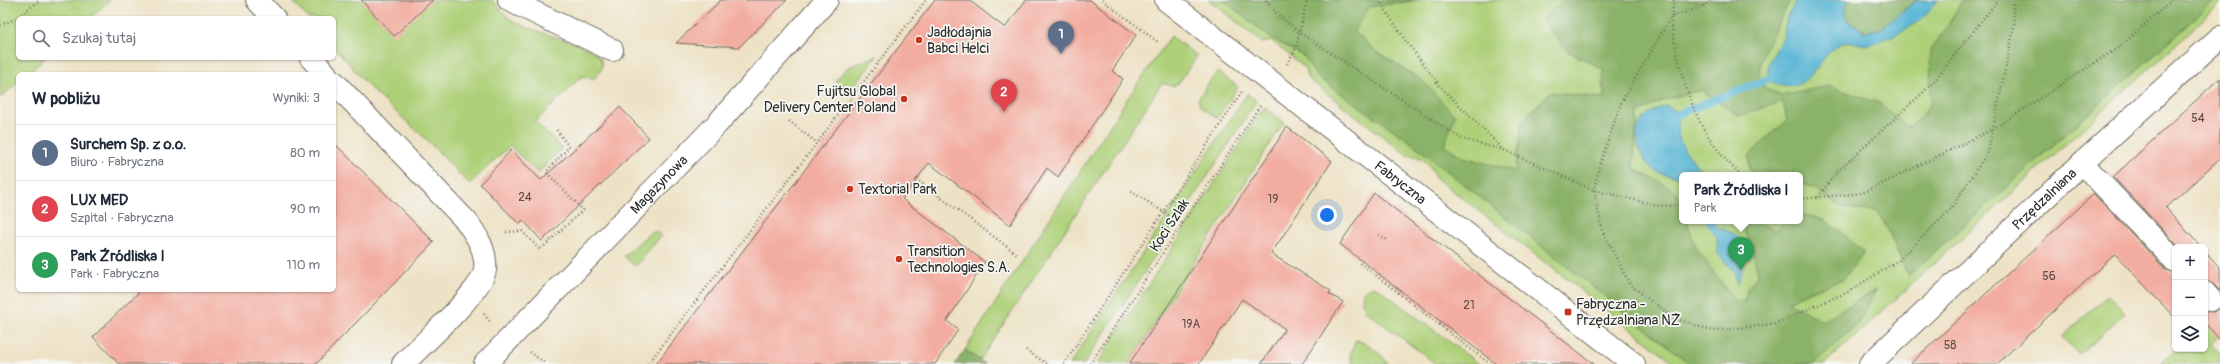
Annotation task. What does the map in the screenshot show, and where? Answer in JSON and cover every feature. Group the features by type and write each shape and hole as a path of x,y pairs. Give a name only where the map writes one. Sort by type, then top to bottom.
{"street":[{"path":"257,0 272,16"},
{"path":"509,0 612,50"},
{"name":"Magazynowa","path":"485,364 717,124 827,0"},
{"name":"Fabryczna","path":"1166,0 1634,364"},
{"name":"Przędzalniana","path":"1870,364 2082,163 2220,37"},
{"path":"313,60 324,72"},
{"path":"336,84 467,222 477,235 482,248 484,271 479,283 466,300 402,364"},
{"path":"2082,163 2172,258"}],"path":[{"path":"18,16 40,0"},
{"path":"648,364 926,0"},
{"path":"1102,0 1158,42"},
{"path":"1266,0 1277,14 1300,33 1462,139 1504,150 1594,190 1660,206 1679,205"},
{"path":"1285,69 1296,48 1307,0"},
{"path":"1379,0 1405,40 1440,86 1504,150"},
{"path":"1674,0 1671,17 1673,41 1688,90 1700,122 1711,141 1737,172"},
{"path":"1709,0 1705,6 1671,17 1621,104 1599,166 1594,190 1602,230 1630,285 1674,318 1713,331 1774,324 1848,292 1898,260 1950,210 1988,152 2014,27 2013,0"},
{"path":"1818,198 1838,171 1930,86 1998,0"},
{"path":"1803,199 1863,194 1993,129 2122,45 2172,0"},
{"path":"0,25 16,17"},
{"path":"1064,364 1246,87"},
{"name":"Koci Szlak","path":"1090,364 1263,100"},
{"path":"789,120 817,142"},
{"path":"506,232 522,231 540,250 583,210 546,172 569,147 556,130"},
{"path":"916,180 1017,254"},
{"path":"1131,191 1182,224"},
{"path":"1379,234 1389,241"},
{"path":"1360,263 1450,331 1490,364"},
{"path":"1026,350 1047,364"}],"green space":[{"path":"0,0 110,0 92,16 16,16 16,60 43,60 29,72 16,72 16,84 0,98"},
{"path":"292,0 492,0 509,18 518,24 571,42 593,52 600,58 602,67 595,78 592,79 582,76 535,122 562,148 538,173 510,146 469,184 427,140 373,91 336,49 336,16 306,16"},
{"path":"1209,0 2220,0 2220,4 1824,364 1676,364 1435,177 1431,167 1425,161 1421,158 1407,155 1307,78 1305,68 1272,41 1263,43"},
{"path":"1223,0 1419,0 1369,7 1354,31 1374,50 1422,80 1455,116 1444,145 1463,157 1515,171 1523,120 1550,92 1604,98 1603,69 1567,51 1542,21 1563,0 1790,0 1762,55 1758,83 1781,96 1828,86 1879,103 1908,127 1921,118 1931,103 1930,50 1947,27 1962,0 2215,0 1908,276 1888,230 1877,211 1847,208 1832,201 1815,189 1803,185 1803,172 1750,171 1749,156 1768,136 1787,121 1783,101 1739,116 1702,90 1666,99 1638,113 1633,168 1676,191 1679,199 1679,224 1688,224 1696,248 1734,300 1745,302 1747,289 1758,274 1752,247 1741,225 1739,224 1761,224 1776,230 1782,224 1803,224 1803,216 1818,218 1835,227 1864,252 1843,280 1810,291 1788,302 1822,321 1876,290 1858,324 1813,364 1690,364 1408,140 1316,76 1305,57 1271,38"},
{"path":"1849,0 1917,0 1882,28 1866,32 1848,21 1844,7"},
{"path":"1171,36 1197,56 1178,84 1172,86 1162,83 980,360 965,350 1127,99"},
{"path":"877,56 849,93 835,81 848,67"},
{"path":"1217,71 1238,87 1217,118 1201,107 1198,99"},
{"path":"1247,94 1257,101 1084,364 1070,364"},
{"path":"1264,107 1284,122 1129,364 1097,364"},
{"path":"651,232 657,232 661,236 637,265 633,265 624,256"},
{"path":"1372,286 1379,289 1479,364 1436,364 1366,311 1362,302 1363,292"},
{"path":"2108,295 2125,313 2079,355 2062,337"},
{"path":"2220,309 2220,335 2211,343 2220,353 2220,364 2161,364 2174,352 2208,352 2208,320"},
{"path":"1356,340 1366,343 1374,349 1388,364 1352,364 1350,355"},
{"path":"965,350 985,364 955,364"}],"water":[{"path":"1798,0 1849,0 1844,7 1848,21 1866,32 1882,28 1917,0 1938,0 1926,15 1906,29 1870,44 1840,44 1827,55 1809,77 1802,82 1794,85 1775,84 1768,79 1768,64 1783,38 1788,14"},
{"path":"1667,106 1676,111 1679,115 1678,134 1680,142 1700,172 1679,172 1679,178 1661,174 1650,167 1642,156 1637,142 1638,128 1646,116 1659,108"},
{"path":"1715,227 1737,236 1743,242 1745,255 1738,285 1734,271 1717,253 1717,238 1712,229"}],"building":[{"path":"361,0 433,0 394,36"},
{"path":"721,0 787,0 739,47 676,43"},
{"name":"Textorial Park","path":"935,0 969,0 1005,28 1026,0 1090,0 1136,35 1112,71 1123,79 1058,177 1047,168 1010,225 929,163 902,199 985,262 947,321 958,330 935,364 656,364"},
{"path":"2220,78 2220,158 2166,208 2198,244 2176,244 2113,177"},
{"path":"620,107 649,138 542,241 523,220 519,224 480,184 511,150 541,180"},
{"path":"1287,127 1332,161 1271,254 1331,291 1329,294 1343,302 1302,364 1261,364 1285,329 1242,299 1199,364 1129,364"},
{"path":"336,145 434,242 316,364 119,364 93,337 139,292 336,292"},
{"path":"1374,193 1594,364 1496,364 1340,244"},
{"path":"2094,194 2166,270 2172,272 2172,315 2115,254 1997,364 1910,364"},
{"path":"2208,254 2220,268 2220,291 2214,285 2208,282"},
{"path":"2220,308 2220,340 2208,326 2208,311 2213,312"}],"waterway":[{"path":"1678,114 1768,79"},
{"path":"1711,224 1713,228"}],"place":[{"name":"Jadłodajnia Babci Helci","path":"919,40"},
{"name":"Surchem Sp. z o.o.","path":"1061,54"},
{"name":"Fujitsu Global Delivery Center Poland","path":"904,99"},
{"name":"LUX MED","path":"1004,112"},
{"name":"Textorial Park","path":"850,189"},
{"name":"Transition Technologies S.A.","path":"899,259"},
{"name":"Park Źródliska I","path":"1741,270"},
{"name":"Fabryczna - Przędzalniana NŻ","path":"1568,312"}]}
